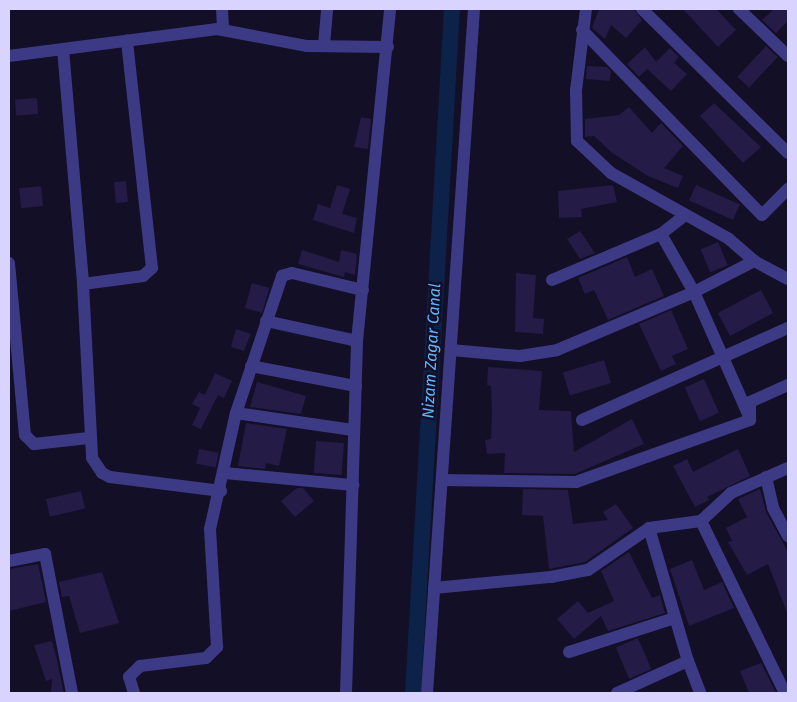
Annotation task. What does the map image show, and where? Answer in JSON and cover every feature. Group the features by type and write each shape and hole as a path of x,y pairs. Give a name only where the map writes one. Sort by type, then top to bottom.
{"street":[{"path":"222,9 223,29"},
{"path":"324,45 327,9"},
{"path":"346,693 349,664 349,528 353,485 353,430 357,342 388,47 390,9"},
{"path":"427,693 474,9"},
{"path":"586,9 576,90 577,142 611,173 684,216 728,238 754,260 788,279"},
{"path":"642,9 788,153"},
{"path":"738,9 788,56"},
{"path":"9,56 223,29 301,45 388,47"},
{"path":"582,30 762,215 788,189"},
{"path":"83,284 143,276 152,268 127,40"},
{"path":"63,49 83,284 90,438 95,466 110,476 221,491"},
{"path":"552,280 660,234 684,216"},
{"path":"660,234 694,292 750,420"},
{"path":"451,350 520,356 557,350 694,292 754,260"},
{"path":"9,262 14,370 26,435 30,442 90,438"},
{"path":"134,693 129,677 140,666 206,658 215,652 210,529 221,491 236,413 282,276 286,273 363,290"},
{"path":"266,322 357,342"},
{"path":"582,420 788,328"},
{"path":"251,366 356,386"},
{"path":"750,420 750,402 788,385"},
{"path":"236,413 353,430"},
{"path":"442,480 576,482 750,420"},
{"path":"434,588 551,577 588,570 649,528 701,521 731,492 788,468"},
{"path":"225,473 353,485"},
{"path":"766,477 773,508 785,521 788,536"},
{"path":"701,521 785,693"},
{"path":"649,528 688,661 700,693"},
{"path":"9,561 45,554 72,693"},
{"path":"570,652 675,618"},
{"path":"617,693 688,661"}],"building":[{"path":"599,9 634,9 642,20 626,38 611,25 605,39 592,28"},
{"path":"683,9 716,9 736,30 718,47"},
{"path":"774,9 788,9 788,21 776,33 762,20"},
{"path":"766,46 778,57 749,88 737,77"},
{"path":"645,47 656,62 670,48 679,57 674,63 687,74 671,91 647,69 639,77 627,64"},
{"path":"587,66 607,67 611,71 610,81 586,79"},
{"path":"37,98 38,114 16,115 15,100"},
{"path":"714,103 761,147 743,163 700,116"},
{"path":"629,107 652,133 661,123 683,146 664,168 683,176 678,188 648,176 611,152 594,136 585,137 585,119 619,115"},
{"path":"361,117 371,119 368,149 354,147"},
{"path":"126,181 128,202 116,203 114,182"},
{"path":"337,185 350,189 342,214 357,218 354,233 313,220 318,204 330,208"},
{"path":"613,185 617,202 581,209 582,217 559,218 558,191"},
{"path":"696,185 740,205 733,220 689,201"},
{"path":"41,186 43,206 21,208 19,188"},
{"path":"580,231 595,253 580,259 567,239"},
{"path":"718,242 728,265 710,272 701,249"},
{"path":"302,250 339,262 341,250 357,254 355,275 345,272 344,277 298,264"},
{"path":"627,257 635,277 652,269 664,296 608,320 594,290 585,294 578,278"},
{"path":"516,273 536,275 533,318 544,319 543,334 515,332"},
{"path":"252,283 269,288 262,313 245,308"},
{"path":"761,290 773,313 730,336 718,313"},
{"path":"671,310 688,349 672,356 676,364 661,371 639,324"},
{"path":"236,329 251,334 244,351 231,347"},
{"path":"604,360 611,383 570,396 563,373"},
{"path":"488,367 542,371 539,410 571,411 574,452 632,419 644,444 575,474 504,473 505,453 487,454 485,440 491,439 492,409 491,386 487,385"},
{"path":"215,373 232,381 224,398 218,395 201,429 192,425 200,408 192,404 199,392 205,395"},
{"path":"704,379 719,413 700,421 685,388"},
{"path":"257,382 306,396 301,414 250,407"},
{"path":"246,423 287,429 279,466 266,463 265,469 238,466"},
{"path":"316,441 344,443 342,475 314,473"},
{"path":"199,449 219,453 216,468 196,464"},
{"path":"738,449 750,476 707,497 709,500 695,507 673,466 687,459 693,472"},
{"path":"297,488 303,488 314,501 295,517 281,501"},
{"path":"523,489 568,490 573,524 608,520 603,512 616,504 633,528 585,562 549,569 543,516 522,515"},
{"path":"760,489 766,512 788,552 788,615 768,564 747,575 728,542 732,541 726,528 747,517 738,499"},
{"path":"81,491 85,509 50,517 46,499"},
{"path":"629,552 652,598 660,595 665,613 608,631 601,616 574,639 557,619 578,601 588,613 614,601 601,571"},
{"path":"692,560 704,590 722,582 734,608 689,626 670,569"},
{"path":"38,564 46,602 9,611 9,569"},
{"path":"102,572 119,623 80,633 69,596 62,597 59,582"},
{"path":"638,638 651,669 629,679 616,647"},
{"path":"52,641 64,693 51,693 52,679 46,681 34,645"},
{"path":"761,663 776,693 749,693 740,671"}],"waterway":[{"name":"Nizam Zagar Canal","path":"413,693 452,9"}]}
